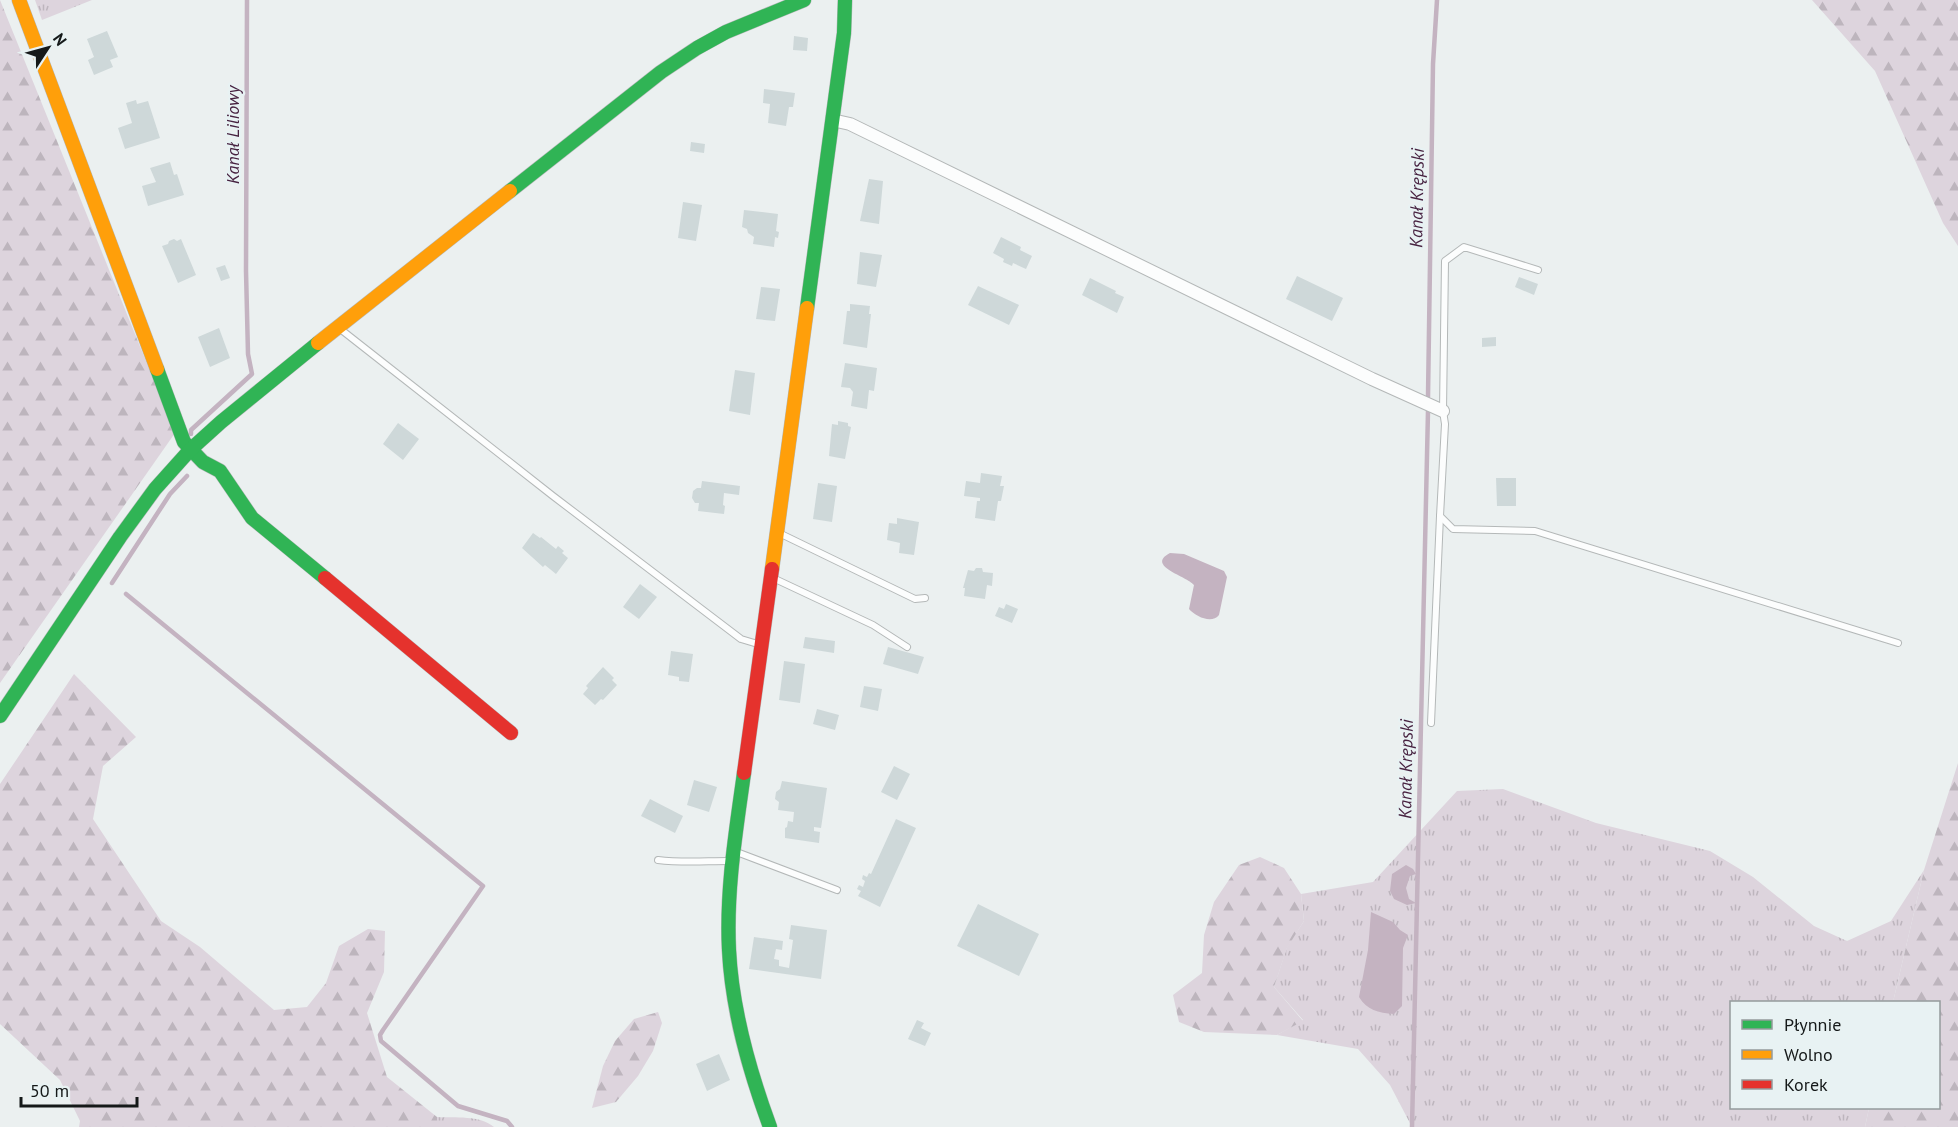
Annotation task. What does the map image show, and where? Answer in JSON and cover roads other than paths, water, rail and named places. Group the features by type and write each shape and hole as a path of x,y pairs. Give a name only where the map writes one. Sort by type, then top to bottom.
{"street":[{"path":"19,0 184,442 203,462 220,471 252,518 511,733"},
{"path":"0,716 138,511 190,450 221,422 661,72 726,32 804,0"},
{"path":"771,1127 750,1070 736,1014 732,987 729,928 732,856 844,33 845,0"},
{"path":"832,120 850,124 1372,379 1443,411"}],"lane":[{"path":"1431,723 1445,424 1443,411 1445,261 1464,247 1538,270"},
{"path":"338,327 553,496 741,639 761,645"},
{"path":"1440,516 1453,529 1535,531 1898,643"},
{"path":"776,532 915,599 925,598"},
{"path":"769,576 873,625 907,646"},
{"path":"658,860 678,863 732,856 837,890"}],"waterway":[{"name":"Kanał Liliowy","path":"191,434 191,430 252,374 248,354 246,271 247,0"},
{"name":"Kanał Krępski","path":"1428,397 1433,64 1437,0"},
{"name":"Kanał Krępski","path":"1412,1127 1428,411"},
{"path":"112,583 170,494 187,476"},
{"path":"126,594 483,886 380,1035 381,1041 458,1106 507,1121 512,1127"}]}
